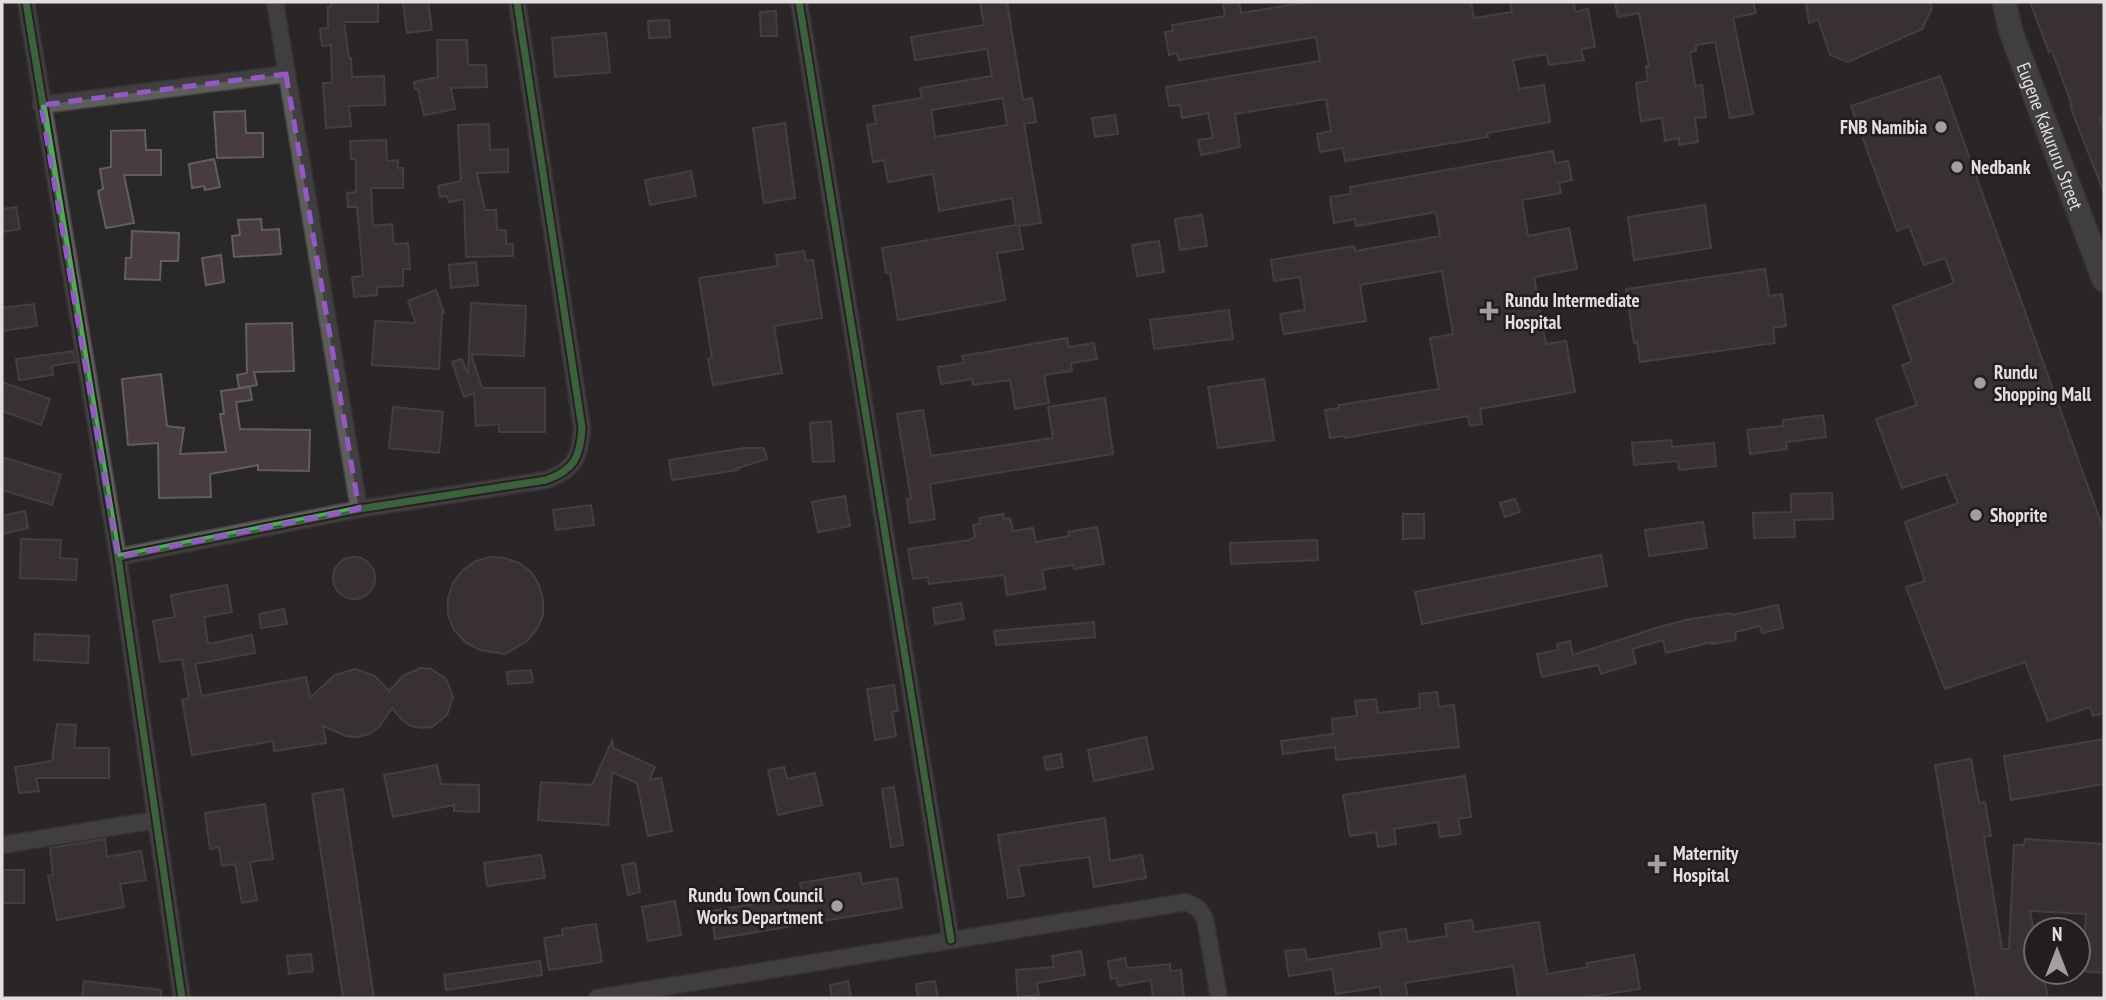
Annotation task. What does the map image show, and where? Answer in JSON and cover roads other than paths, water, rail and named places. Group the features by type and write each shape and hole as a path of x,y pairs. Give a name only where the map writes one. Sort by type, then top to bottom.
{"main road":[{"name":"Eugene Kakururu Street","path":"1995,2 2011,32 2104,279"},
{"name":"Eugene Kakururu Street","path":"2004,2 2011,32"}],"street":[{"path":"26,2 118,557 182,998"},
{"path":"275,2 359,509"},
{"path":"118,557 359,509 546,480 562,474 574,463 581,449 582,428 517,2"},
{"path":"799,2 951,940"},
{"path":"41,105 286,74"},
{"path":"2,845 156,820"},
{"path":"597,998 691,991 951,940 1186,902 1198,908 1205,919 1219,998"}],"place":[{"name":"FNB Namibia","path":"1941,127"},
{"name":"Nedbank","path":"1957,167"},
{"name":"Rundu Intermediate Hospital","path":"1489,311"},
{"name":"Rundu Shopping Mall","path":"1980,383"},
{"name":"Shoprite","path":"1976,515"},
{"name":"Maternity Hospital","path":"1657,864"},
{"name":"Rundu Town Council Works Department","path":"837,906"}]}
